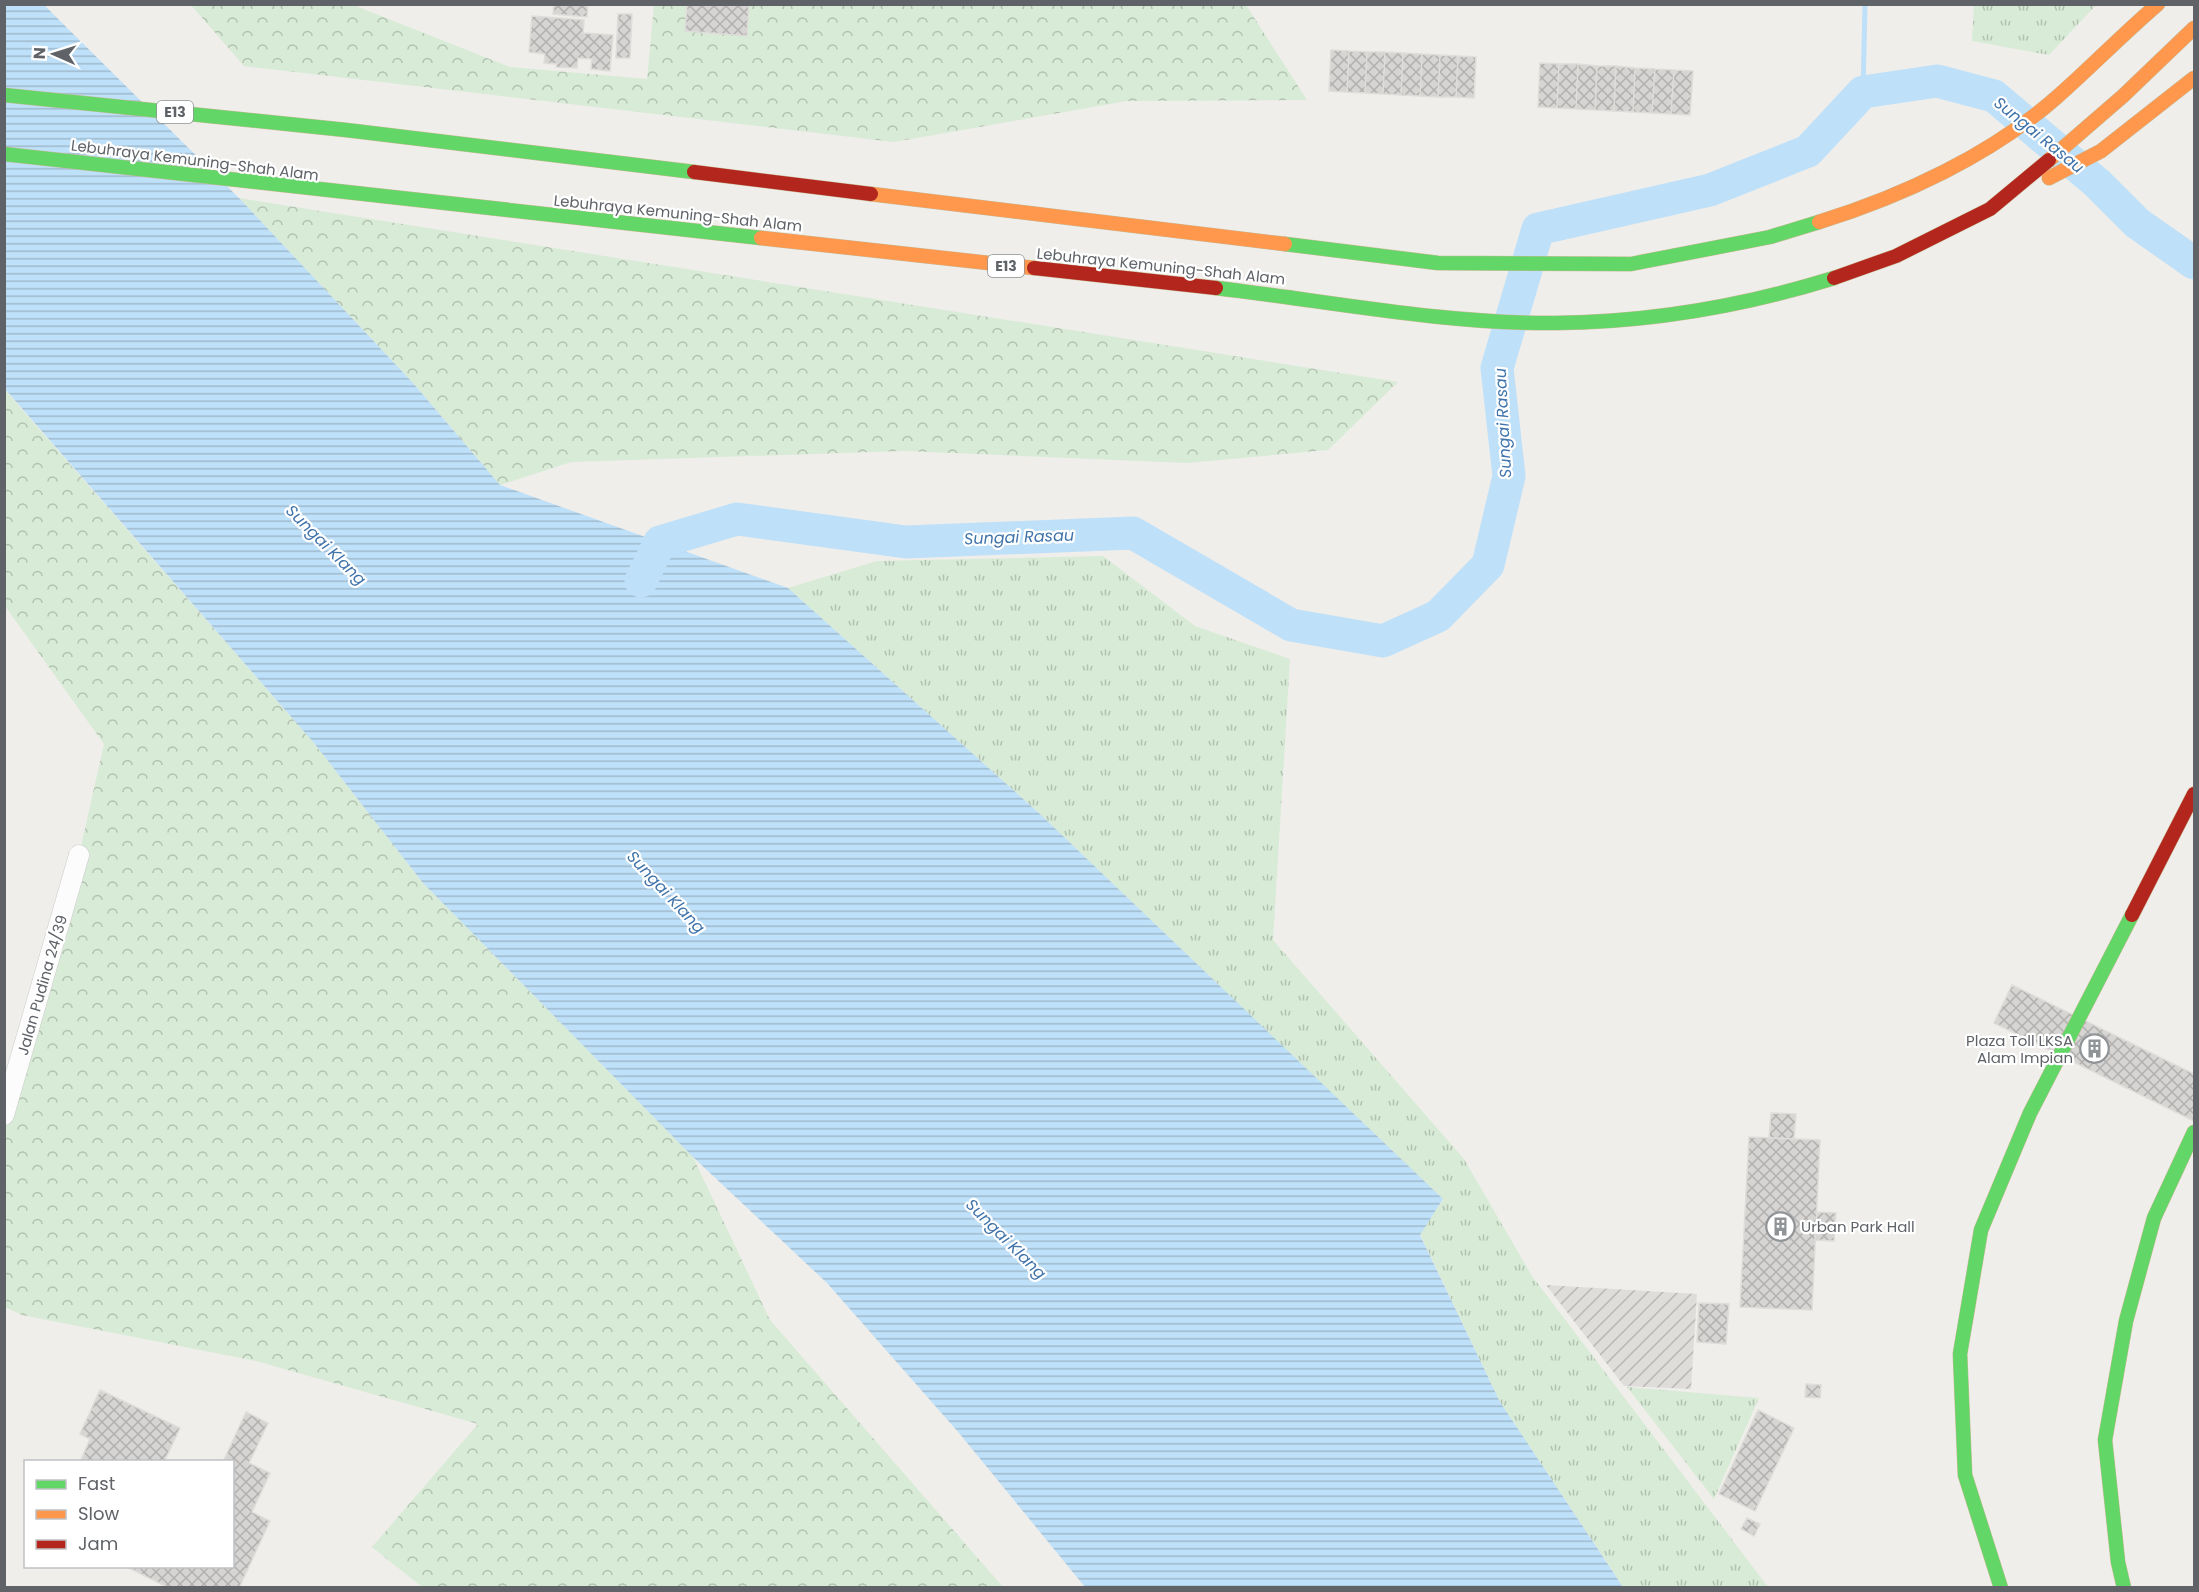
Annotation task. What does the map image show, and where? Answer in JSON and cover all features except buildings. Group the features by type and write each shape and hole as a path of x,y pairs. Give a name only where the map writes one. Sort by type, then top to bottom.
{"highway":[{"name":"E13","path":"4,95 346,130 1438,263 1631,264 1770,237 1842,215 1923,182 1993,144 2056,98 2108,47 2158,4"},
{"name":"Lebuhraya Kemuning-Shah Alam","path":"4,154 1318,300 1434,316 1586,322 1651,317 1777,294 1836,278 1898,253 1991,208 2146,77 2194,28"},
{"path":"1991,208 2101,151 2194,78"},
{"path":"2001,1587 1965,1475 1960,1354 1981,1230 2030,1113 2194,794"},
{"path":"2124,1587 2118,1562 2105,1440 2126,1321 2154,1218 2194,1132"}],"street":[{"name":"Jalan Pudina 24/39","path":"4,1116 79,855"}],"shaded area":[{"path":"1546,1285 1697,1294 1691,1389 1624,1386"}],"green space":[{"path":"1974,4 2096,5 2049,55 1972,41"},
{"path":"191,5 353,5 510,67 647,79 654,5 1246,5 1307,100 1127,101 894,142 244,66"},
{"path":"239,198 1398,382 1328,450 1187,463 903,451 571,462 500,485 413,383"},
{"path":"4,389 314,743 423,883 693,1157 770,1320 1003,1587 422,1587 372,1547 478,1424 256,1361 22,1315 5,1307 5,1116 79,855 104,744 5,606"},
{"path":"1103,556 1195,626 1290,659 1273,940 1464,1159 1532,1276 1768,1587 1623,1587 1500,1402 1420,1234 1443,1200 1041,815 788,588 877,561"},
{"path":"1627,1387 1759,1398 1714,1499"}],"water":[{"name":"Sungai Klang","path":"4,5 44,5 239,198 413,383 500,485 788,588 1041,815 1443,1199 1420,1235 1500,1402 1623,1587 1085,1587 959,1433 827,1283 693,1157 423,883 314,743 5,389"}],"waterway":[{"path":"1863,92 1865,4"},
{"name":"Sungai Rasau","path":"641,581 660,542 737,519 906,542 1133,533 1291,625 1383,641 1438,616 1488,565 1509,476 1497,368 1538,229 1710,190 1808,151 1863,92 1937,81 1994,96 2097,183 2137,223 2194,263"}],"traffic: fast":[{"path":"4,95 346,130 694,172"},
{"path":"4,154 761,238"},
{"path":"1285,244 1438,263 1631,264 1770,237 1819,222"},
{"path":"1216,288 1428,316 1556,323 1592,322 1697,311 1766,297 1834,278"},
{"path":"2001,1588 1965,1475 1960,1354 1981,1230 2030,1113 2132,915"},
{"path":"2124,1588 2118,1562 2105,1440 2126,1321 2154,1218 2194,1132"}],"traffic: slow":[{"path":"1819,222 1882,200 1945,172 2004,137 2057,97 2158,4"},
{"path":"2049,160 2123,96 2194,28"},
{"path":"2049,178 2101,151 2194,78"},
{"path":"871,194 1285,244"},
{"path":"761,238 1034,268"}],"traffic: jam":[{"path":"1834,278 1896,256 1990,209 2049,160"},
{"path":"694,172 871,194"},
{"path":"1034,268 1216,288"},
{"path":"2132,915 2194,794"}],"place":[{"name":"Plaza Toll LKSA Alam Impian","path":"2094,1049"},
{"name":"Urban Park Hall","path":"1780,1226"}]}
